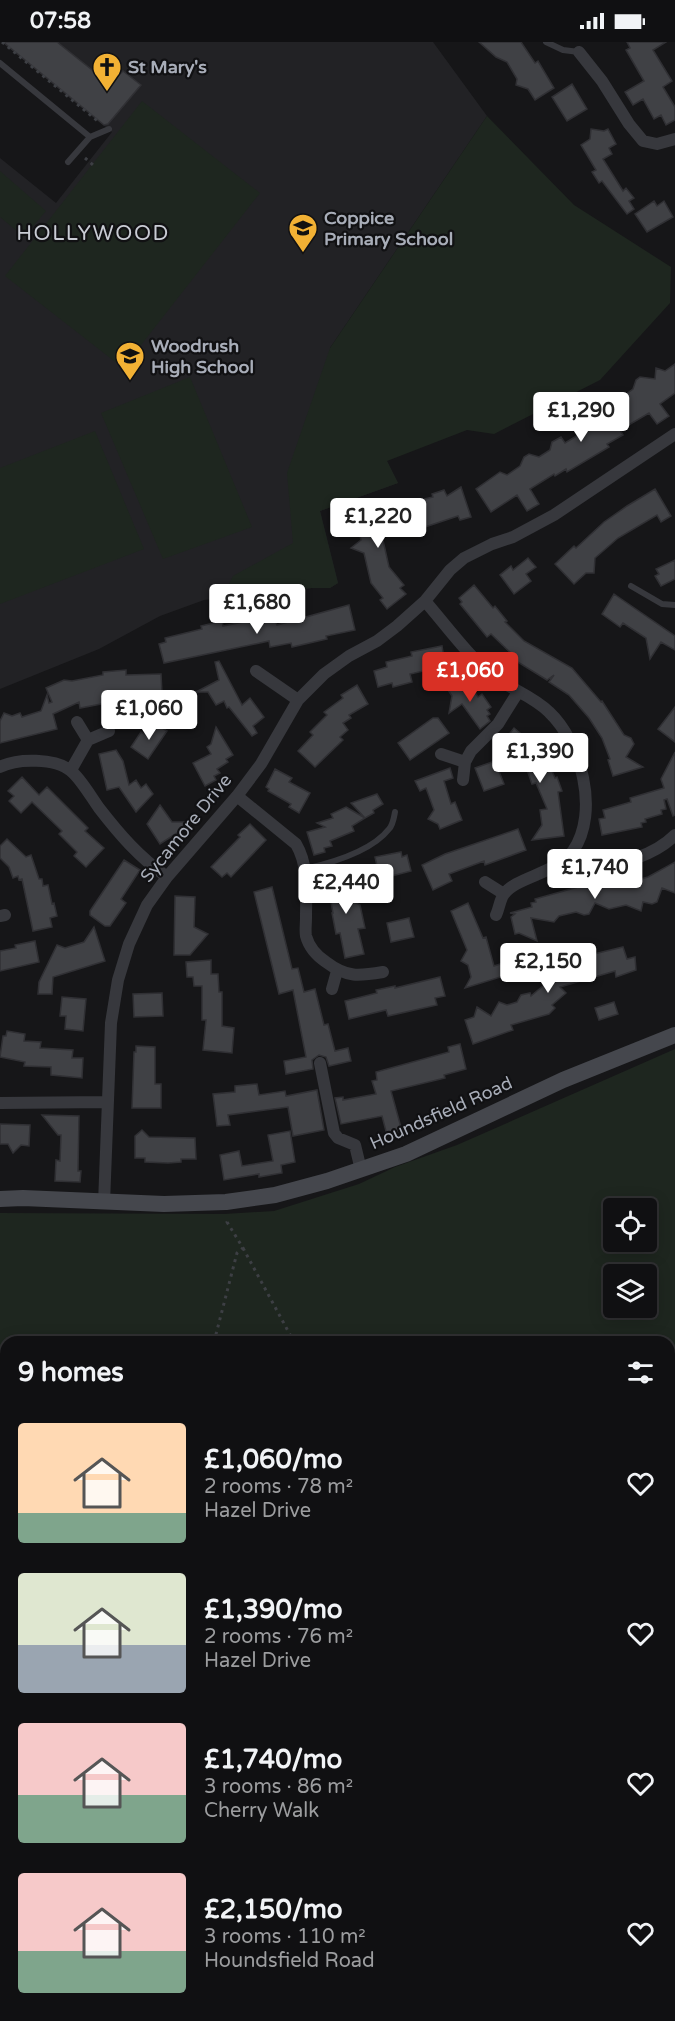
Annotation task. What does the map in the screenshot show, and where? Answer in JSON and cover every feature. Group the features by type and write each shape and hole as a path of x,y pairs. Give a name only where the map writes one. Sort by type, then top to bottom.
{"street":[{"path":"579,52 643,141 657,144 675,139"},
{"name":"Sycamore Drive","path":"104,1203 111,1023 118,980 129,944 147,904 166,877 237,796 261,764 298,700 324,674 349,656 384,636 425,601 450,570 464,558 513,537 554,515 675,434"},
{"path":"425,601 491,675 549,711 565,729 579,762 585,801 584,817 583,828 572,852 557,866 516,885 504,894 496,915"},
{"path":"256,671 298,700"},
{"path":"463,780 465,762 471,751 498,724 518,692"},
{"path":"77,722 88,740"},
{"path":"71,770 88,740 110,731"},
{"path":"441,754 465,762"},
{"path":"0,767 8,763 33,760 49,762 71,770 122,837 143,859 166,877"},
{"path":"237,796 296,844 302,855 305,870 306,937 317,956 337,971 355,975 383,972"},
{"path":"572,852 593,862 615,864 657,848 675,835"},
{"path":"485,882 504,894"},
{"path":"333,989 337,971"},
{"name":"Houndsfield Road","path":"0,1199 164,1204 226,1202 274,1195 327,1181 406,1154 562,1080 675,1035"},
{"path":"320,1064 334,1133 338,1138 355,1145 361,1170"},
{"path":"0,1103 107,1102"}],"lane":[{"path":"546,42 563,50 579,52"},
{"path":"0,63 90,137"},
{"path":"68,162 90,137 109,130"},
{"path":"632,586 662,604 675,605"},
{"path":"305,870 332,863 366,848 390,829 395,812"}],"path":[{"path":"2,42 109,130"},
{"path":"230,1219 232,1228 291,1336"},
{"path":"216,1336 237,1253 243,1248"}],"shaded area":[{"name":"Woodrush High School","path":"3,42 433,42 487,116 330,348 398,483 320,511 338,583 330,588 204,600 160,616 99,649 0,689 0,158 56,203 112,132"},
{"path":"142,101 260,193 123,368 5,276"},
{"path":"487,116 574,205 671,267 670,303 600,380 494,434 467,430 387,461 398,483 320,511 338,583 330,588 222,598 233,576 293,543 287,473 330,348"},
{"path":"0,171 46,211 24,237 0,217"},
{"path":"190,377 252,527 163,559 101,413"},
{"path":"95,431 144,549 0,604 0,468"},
{"path":"675,1049 675,1336 0,1336 0,1213 224,1214 274,1211 359,1184 395,1167 457,1145"}],"building":[{"path":"3,42 57,42 96,73 103,65 118,76 123,71 141,85 108,124 104,125"},
{"path":"479,42 521,42 535,63 538,61 554,88 535,100 528,89 516,85 517,79 507,62 496,57"},
{"path":"627,42 666,42 653,50 672,81 663,87 675,107 675,120 666,125 661,115 654,119 643,99 633,105 625,92 644,81 626,50 630,48"},
{"path":"572,84 587,109 567,121 552,97"},
{"path":"591,129 604,131 608,129 616,144 609,148 612,154 603,159 623,191 626,188 634,198 629,201 634,209 627,214 602,181 599,183 592,172 596,170 581,145 590,139"},
{"path":"654,201 657,206 664,201 673,217 647,232 635,214"},
{"path":"675,364 675,393 660,404 669,416 657,424 649,413 620,430 623,435 607,444 609,447 567,472 566,469 555,476 554,474 530,489 539,504 527,511 517,495 491,512 476,489 500,472 507,475 520,466 524,457 529,454 539,457 550,450 552,442 561,437 565,443 600,422 597,416 627,398 625,395 633,389 636,380 640,377 655,379 656,368 665,371"},
{"path":"461,487 471,517 460,520 458,516 416,530 415,526 409,528 403,504 433,497 432,494 444,490 447,496"},
{"path":"655,489 671,516 661,522 657,515 618,538 595,558 594,573 586,573 574,584 555,564 604,522"},
{"path":"398,499 401,512 378,518 389,567 404,585 400,588 406,594 387,609 380,600 383,598 371,583 364,553 351,548 361,540 356,520 353,520 350,510 357,508 356,505"},
{"path":"528,558 536,567 526,574 531,581 514,594 500,575 511,566 513,570"},
{"path":"675,560 675,579 661,586 655,576 659,574 656,569"},
{"path":"474,585 524,641 572,668 602,701 624,735 631,738 634,744 626,757 643,767 613,776 608,760 610,759 602,738 589,718 569,695 549,682 554,675 547,680 516,661 517,659 491,634 487,637 460,604 462,602 459,598"},
{"path":"614,594 675,636 675,650 661,642 650,659 646,638 623,623 620,627 602,614"},
{"path":"349,605 355,630 292,647 291,643 270,647 269,641 164,663 159,644 166,642 165,638 202,629 201,626 222,621 223,626 253,620 254,625 275,620 277,625"},
{"path":"442,646 445,664 410,674 412,682 393,687 392,683 378,687 374,671 387,667 386,662 412,656 411,652"},
{"path":"219,661 242,705 250,698 264,717 253,726 257,733 252,736 229,707 227,708 224,701 216,705 208,692 196,692 219,680 215,662"},
{"path":"126,670 126,675 161,674 162,693 128,695 128,699 80,708 79,702 53,714 57,729 0,743 0,721 4,713 12,716 20,713 22,717 41,711 47,695 49,703 52,702 46,688 64,680 72,681 103,675 103,672"},
{"path":"465,678 478,697 482,694 491,707 487,710 490,714 487,716 490,721 480,729 462,704 449,713 452,696 448,690"},
{"path":"357,685 368,704 349,715 351,718 343,723 348,730 340,737 343,740 315,767 298,751 313,735 310,732 327,715 324,712 343,698 341,695"},
{"path":"675,707 675,742 658,729"},
{"path":"433,718 438,718 449,733 410,760 398,743"},
{"path":"156,724 167,731 148,759 131,747 141,732 148,736"},
{"path":"216,727 233,755 226,759 228,762 217,769 220,773 214,776 216,780 205,786 193,763 211,754 207,747 211,744"},
{"path":"514,728 538,748 544,765 549,764 555,778 557,777 562,791 558,792 564,836 532,840 542,825 540,810 547,809 536,783 532,784 524,761 514,751 511,753 501,745"},
{"path":"116,750 123,761 129,785 136,780 141,788 146,784 153,794 136,812 119,787 107,790 99,754"},
{"path":"675,752 675,815 673,816 667,799 664,800 666,809 661,810 662,814 645,819 646,822 641,823 642,827 602,835 599,819 605,818 603,810 631,802 630,798 664,788 661,779"},
{"path":"495,761 504,784 484,791 475,768"},
{"path":"450,768 453,778 444,781 451,804 455,802 462,820 440,829 438,824 428,819 434,810 426,788 420,791 415,781"},
{"path":"275,769 292,778 289,782 310,793 299,813 289,807 291,804 268,791 266,787"},
{"path":"22,777 39,795 47,787 88,828 85,831 104,848 86,867 74,856 77,852 59,834 62,831 32,802 21,813 9,801 14,796 8,791"},
{"path":"377,794 383,804 365,818 351,803"},
{"path":"160,805 172,822 194,822 160,844 147,824"},
{"path":"346,807 365,818 352,826 354,831 330,841 332,846 324,848 325,852 314,855 307,832 325,827 317,823 333,818 331,814"},
{"path":"250,824 266,840 231,877 227,873 222,877 211,867"},
{"path":"518,829 526,850 485,865 484,861 449,874 452,881 433,890 422,865 445,854"},
{"path":"7,839 26,857 31,855 39,879 42,879 43,886 48,885 57,916 50,918 52,927 33,931 22,879 19,880 18,876 13,878 9,867 0,858 0,846"},
{"path":"401,852 402,857 407,855 411,871 380,879 375,857"},
{"path":"124,860 140,870 121,899 126,903 110,926 105,926 90,915 90,911"},
{"path":"675,862 675,893 662,888 657,902 652,904 643,902 641,911 626,905 609,909 595,903 589,914 576,912 559,916 554,922 531,918 537,941 519,933 515,934 511,917 515,914 510,913 532,907 531,903 536,902 535,899 589,884 590,886 615,881 616,886 648,877"},
{"path":"345,872 352,901 360,905 365,928 358,929 364,954 345,958 340,933 336,934 332,913 331,902 333,902 327,876"},
{"path":"272,887 292,969 298,968 304,992 315,989 324,1025 328,1024 335,1051 348,1048 351,1061 329,1066 326,1057 319,1055 312,1060 313,1069 286,1074 284,1061 306,1057 293,990 279,994 254,892"},
{"path":"175,896 195,897 194,927 208,934 190,955 174,955"},
{"path":"468,903 483,938 486,937 494,966 519,958 523,970 465,988 471,977 468,965 461,961 467,950 451,911"},
{"path":"409,918 414,937 391,942 387,923"},
{"path":"94,927 105,961 53,977 52,994 38,994 39,982 57,945 65,948 84,942"},
{"path":"35,941 39,962 0,971 0,951"},
{"path":"623,947 627,959 635,957 636,970 616,977 615,971 560,987 566,993 552,1005 555,1008 549,1014 511,1025 513,1030 473,1044 465,1020 474,1017 477,1007 491,1016 499,1002 507,1005 517,1002 521,995 530,993 531,996 582,953 594,954"},
{"path":"211,960 211,974 218,974 219,992 222,992 222,1026 234,1028 232,1053 203,1050 206,1020 202,1020 202,986 194,986 193,977 187,977 186,962"},
{"path":"440,977 445,996 435,998 437,1005 388,1016 386,1010 349,1019 345,1001 377,993 376,990 395,986 395,988"},
{"path":"162,993 163,1016 134,1017 133,994"},
{"path":"62,997 86,999 83,1031 65,1029 66,1016 60,1016"},
{"path":"614,1002 618,1014 599,1020 595,1008"},
{"path":"7,1031 25,1034 24,1041 41,1042 40,1048 73,1050 72,1058 83,1058 82,1078 51,1075 51,1067 24,1066 25,1062 0,1057 3,1036 6,1036"},
{"path":"460,1044 466,1069 444,1075 445,1078 391,1091 402,1131 387,1135 382,1116 341,1124 335,1098 343,1097 343,1100 376,1094 372,1081 377,1080 376,1072 449,1052 448,1047"},
{"path":"136,1046 155,1047 155,1084 161,1084 161,1108 132,1108"},
{"path":"257,1084 259,1095 285,1091 286,1096 317,1090 324,1130 293,1136 288,1107 228,1115 230,1125 217,1126 213,1094 235,1092 235,1086"},
{"path":"42,1115 79,1116 78,1171 81,1171 80,1182 55,1181 56,1160 60,1161 61,1135 58,1135"},
{"path":"0,1124 30,1125 29,1146 21,1145 13,1153 8,1144 0,1144"},
{"path":"142,1130 149,1137 195,1138 196,1159 181,1159 181,1162 168,1163 145,1162 145,1158 135,1158 135,1136"},
{"path":"290,1131 295,1162 281,1165 282,1173 224,1180 220,1155 239,1151 242,1166 273,1161 268,1135"}],"place":[{"name":"St Mary's","path":"107,92"},
{"name":"Coppice Primary School","path":"303,254"},
{"name":"Woodrush High School","path":"130,382"}],"district":[{"name":"HOLLYWOOD","path":"93,233"}]}
